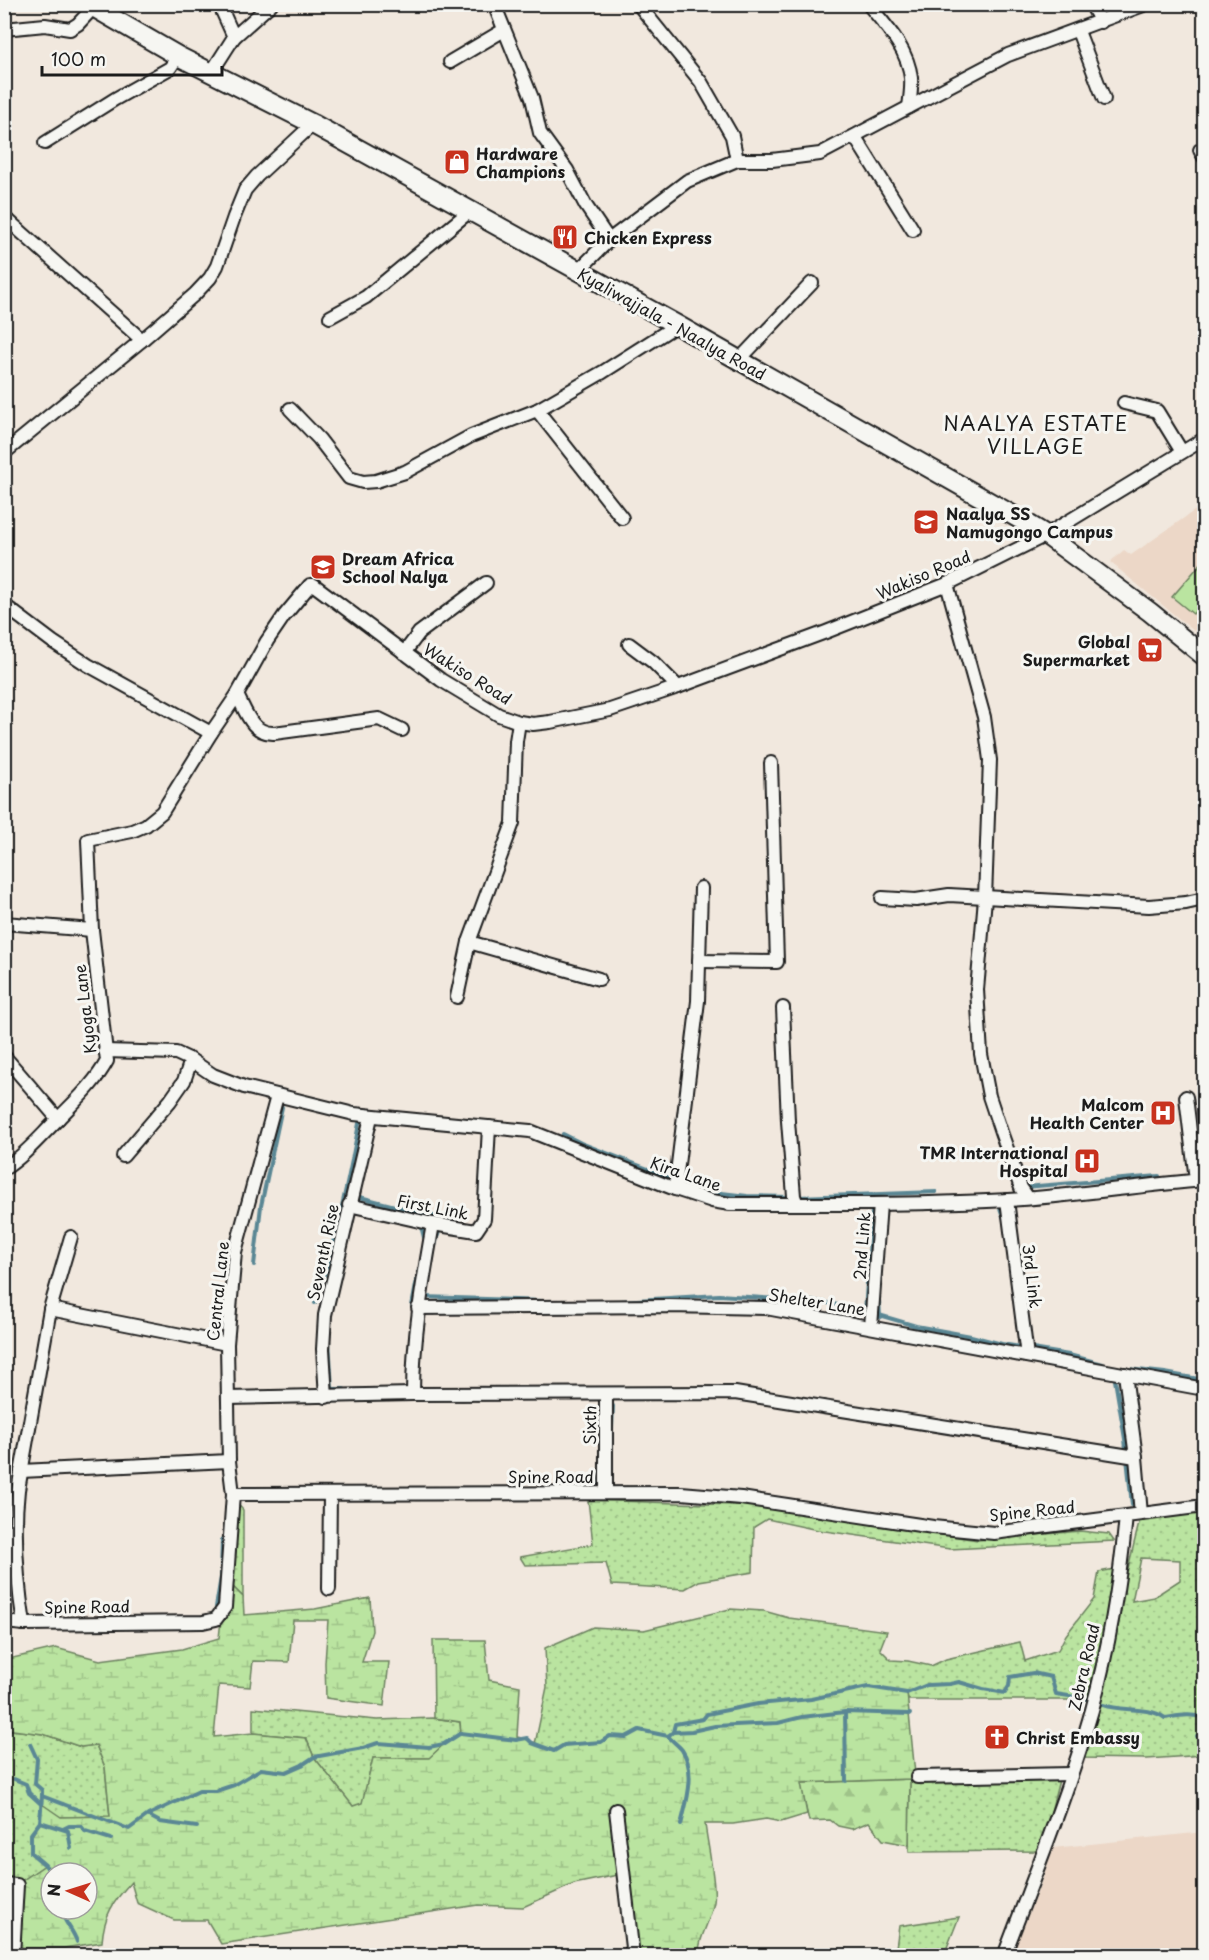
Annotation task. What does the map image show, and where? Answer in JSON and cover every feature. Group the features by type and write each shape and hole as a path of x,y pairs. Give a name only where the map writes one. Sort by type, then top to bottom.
{"main road":[{"name":"Kyaliwajjala - Naalya Road","path":"91,6 178,56 312,124 677,325 1047,534 1204,656"}],"street":[{"path":"219,4 234,37"},
{"path":"212,73 234,37 271,4"},
{"path":"494,4 532,98 540,133 567,170 586,206 609,240"},
{"path":"638,4 700,82 732,136 737,160"},
{"path":"868,4 900,45 911,79 909,107"},
{"path":"1091,4 1101,22"},
{"path":"578,271 609,240 687,181 737,160 772,160 820,154 1008,54 1078,31 1146,4"},
{"path":"4,29 45,25 70,29 78,24 91,6"},
{"path":"450,62 504,30"},
{"path":"1078,31 1104,99"},
{"path":"45,143 170,68 178,56"},
{"path":"6,449 142,340 195,294 210,278 217,266 245,190 312,124"},
{"path":"855,137 913,231"},
{"path":"330,317 375,290 470,211"},
{"path":"9,222 142,340"},
{"path":"739,360 812,282"},
{"path":"290,408 320,439 349,478 363,482 376,481 405,472 471,436 537,410 677,325"},
{"path":"1124,403 1157,411 1182,452"},
{"path":"537,410 622,518"},
{"name":"Wakiso Road","path":"88,840 132,831 146,825 162,812 210,733 237,695 267,641 310,585 314,585 441,680 489,709 519,722 534,724 549,722 610,710 678,687 947,584 1047,534 1204,440"},
{"path":"404,652 419,633 486,583"},
{"path":"947,584 988,735 990,790 985,898 977,990 983,1069 1001,1132 1021,1188 1028,1198"},
{"path":"4,605 88,665 210,733"},
{"path":"629,644 653,662 678,687"},
{"path":"237,695 252,723 263,733 380,719 402,730"},
{"path":"457,998 469,942 513,823 516,741 519,722"},
{"path":"699,962 777,962 771,763"},
{"name":"Kyoga Lane","path":"4,1169 24,1154 58,1119 99,1076 107,1061 92,930 88,840"},
{"path":"676,1183 698,1001 701,888"},
{"path":"882,898 916,900 949,895 1149,906 1204,899"},
{"path":"4,923 92,930"},
{"path":"469,942 599,979"},
{"path":"783,1008 788,1121 795,1200"},
{"name":"Kira Lane","path":"105,1051 176,1053 213,1075 244,1087 371,1117 522,1130 543,1135 676,1183 712,1201 730,1204 795,1200 880,1204 1007,1200 1200,1180"},
{"path":"4,1056 58,1119"},
{"path":"123,1155 171,1101 184,1081 191,1060"},
{"name":"Central Lane","path":"233,1494 229,1461 227,1344 235,1252 277,1096"},
{"path":"1186,1097 1200,1180"},
{"name":"Seventh Rise","path":"326,1397 323,1349 325,1315 371,1117"},
{"name":"First Link","path":"349,1205 476,1231 484,1219 489,1127"},
{"name":"3rd Link","path":"1007,1200 1027,1356"},
{"name":"2nd Link","path":"872,1318 880,1204"},
{"path":"413,1394 413,1354 418,1308 433,1224"},
{"path":"24,1623 10,1532 50,1309 71,1237"},
{"name":"Shelter Lane","path":"418,1308 658,1306 766,1308 872,1318 1027,1356 1204,1389"},
{"path":"50,1309 227,1344"},
{"path":"1125,1374 1130,1457 1141,1514"},
{"path":"228,1398 413,1394 735,1393 1130,1457"},
{"name":"Sixth","path":"606,1394 606,1492"},
{"path":"21,1472 229,1461"},
{"name":"Spine Road","path":"4,1622 202,1622 216,1619 225,1607 226,1601 233,1494 681,1493 741,1498 933,1527 994,1533 1204,1506"},
{"path":"329,1589 330,1494"},
{"name":"Zebra Road","path":"1004,1956 1091,1710 1121,1571 1126,1516"},
{"path":"917,1777 1070,1774"},
{"path":"616,1810 633,1956"},
{"path":"4,1884 17,1885 13,1956"}],"shaded area":[{"path":"1204,504 1204,624 1194,631 1110,562 1124,550 1131,555"},
{"path":"1204,1832 1204,1955 1012,1955 1053,1848"}],"green space":[{"path":"1204,560 1204,600 1193,614 1172,597"},
{"path":"228,1493 243,1510 243,1597 229,1583"},
{"path":"588,1500 764,1506 978,1540 1080,1531 1109,1534 1114,1541 950,1549 818,1530 767,1519 754,1527 753,1572 699,1581 685,1589 612,1585 606,1563 525,1565 520,1557 593,1544"},
{"path":"1204,1511 1204,1548 1198,1549 1204,1589 1204,1755 1147,1759 1081,1758 1108,1672 1120,1601 1140,1519","holes":["1141,1558 1180,1560 1180,1580 1154,1597 1132,1601"]},
{"path":"1115,1569 1102,1640 1087,1700 908,1700 907,1693 832,1698 707,1714 703,1719 676,1724 673,1732 668,1736 639,1730 626,1737 610,1736 601,1742 564,1745 554,1751 535,1744 547,1687 545,1648 593,1627 644,1630 730,1609 764,1611 789,1618 887,1631 880,1649 891,1660 931,1666 946,1659 1020,1642 1025,1661 1058,1650 1066,1635 1094,1599 1099,1572"},
{"path":"229,1583 243,1597 244,1615 315,1609 370,1598 372,1631 362,1662 389,1662 384,1706 326,1698 325,1663 328,1620 293,1620 289,1662 253,1661 250,1687 219,1685 214,1737 253,1733 306,1738 314,1757 353,1806 362,1803 373,1758 429,1758 461,1733 460,1722 434,1718 433,1640 485,1640 489,1680 520,1686 517,1737 554,1751 564,1745 601,1742 610,1736 626,1737 639,1730 668,1736 673,1732 675,1724 703,1719 707,1714 758,1704 811,1699 868,1687 907,1693 915,1774 910,1779 801,1783 807,1814 781,1822 766,1819 733,1824 705,1824 715,1895 700,1942 699,1955 629,1955 618,1875 574,1884 523,1907 478,1905 221,1944 207,1920 174,1920 137,1903 131,1882 110,1909 102,1942 64,1948 15,1948 13,1897 5,1890 5,1879 20,1882 39,1869 39,1921 99,1921 99,1861 40,1861 31,1853 31,1837 40,1822 42,1804 61,1817 110,1816 105,1767 96,1745 81,1747 43,1734 5,1729 4,1660 56,1648 100,1660 182,1649 219,1638 223,1603"},
{"path":"253,1708 377,1720 434,1718 460,1722 461,1733 444,1744 430,1758 373,1758 363,1803 353,1807 314,1757 306,1738 253,1733"},
{"path":"5,1729 43,1734 81,1747 96,1745 105,1767 110,1817 61,1817 40,1822 31,1837 43,1861 39,1861 39,1869 20,1882 5,1879"},
{"path":"1060,1776 1041,1851 909,1852 910,1779"},
{"path":"910,1779 909,1845 883,1840 869,1822 852,1829 838,1826 830,1820 809,1821 800,1783"},
{"path":"959,1917 944,1955 895,1955 899,1926"}],"waterway":[{"path":"254,1265 261,1206 282,1107"},
{"path":"315,1303 341,1211 360,1118"},
{"path":"563,1134 705,1191 747,1196 791,1197"},
{"path":"1025,1187 1159,1176"},
{"path":"798,1197 936,1192"},
{"path":"356,1196 453,1221"},
{"path":"999,1205 1005,1222"},
{"path":"865,1312 872,1211"},
{"path":"422,1230 425,1241"},
{"path":"435,1246 439,1231"},
{"path":"412,1306 419,1269"},
{"path":"620,1301 719,1295 823,1302 862,1310 916,1326 1069,1355 1103,1364"},
{"path":"424,1297 544,1301"},
{"path":"879,1300 880,1317"},
{"path":"329,1340 332,1389 344,1389"},
{"path":"1128,1369 1204,1380"},
{"path":"1115,1380 1125,1439 1132,1505"},
{"path":"612,1429 613,1406"},
{"path":"599,1484 600,1472"},
{"path":"216,1607 221,1577 222,1539"},
{"path":"30,1744 37,1759 35,1784 42,1790 42,1796 129,1829 148,1815 199,1791 216,1791 234,1785 261,1769 286,1772 314,1757 378,1743 429,1747 444,1744 461,1733 516,1740 527,1738 532,1743 554,1751 564,1745 601,1742 610,1736 626,1737 639,1730 668,1736 673,1732 675,1724 703,1719 707,1714 758,1704 811,1699 868,1687 907,1693 927,1685 959,1682 1005,1693 1010,1677 1033,1673 1051,1677 1056,1694 1088,1699"},
{"path":"1103,1705 1143,1710 1165,1718 1190,1715 1204,1718"},
{"path":"845,1712 846,1781"},
{"path":"673,1732 715,1726 778,1723 802,1717 845,1712 910,1714"},
{"path":"1204,1718 1204,1730"},
{"path":"668,1736 682,1750 689,1768 689,1788 681,1825"},
{"path":"1197,1736 1204,1736"},
{"path":"14,1779 26,1784 29,1793 41,1804"},
{"path":"42,1796 40,1822 68,1831 71,1848"},
{"path":"149,1816 160,1822 197,1827"},
{"path":"40,1822 31,1834 31,1853 40,1861"},
{"path":"63,1829 69,1826 81,1826 85,1831 111,1839"},
{"path":"66,1921 77,1942"}],"place":[{"name":"Hardware Champions","path":"457,162"},
{"name":"Chicken Express","path":"565,237"},
{"name":"Naalya SS Namugongo Campus","path":"926,522"},
{"name":"Dream Africa School Nalya","path":"323,567"},
{"name":"Global Supermarket","path":"1150,650"},
{"name":"Malcom Health Center","path":"1163,1113"},
{"name":"TMR International Hospital","path":"1087,1161"},
{"name":"Christ Embassy","path":"997,1737"}],"district":[{"name":"NAALYA ESTATE VILLAGE","path":"1036,434"}]}
